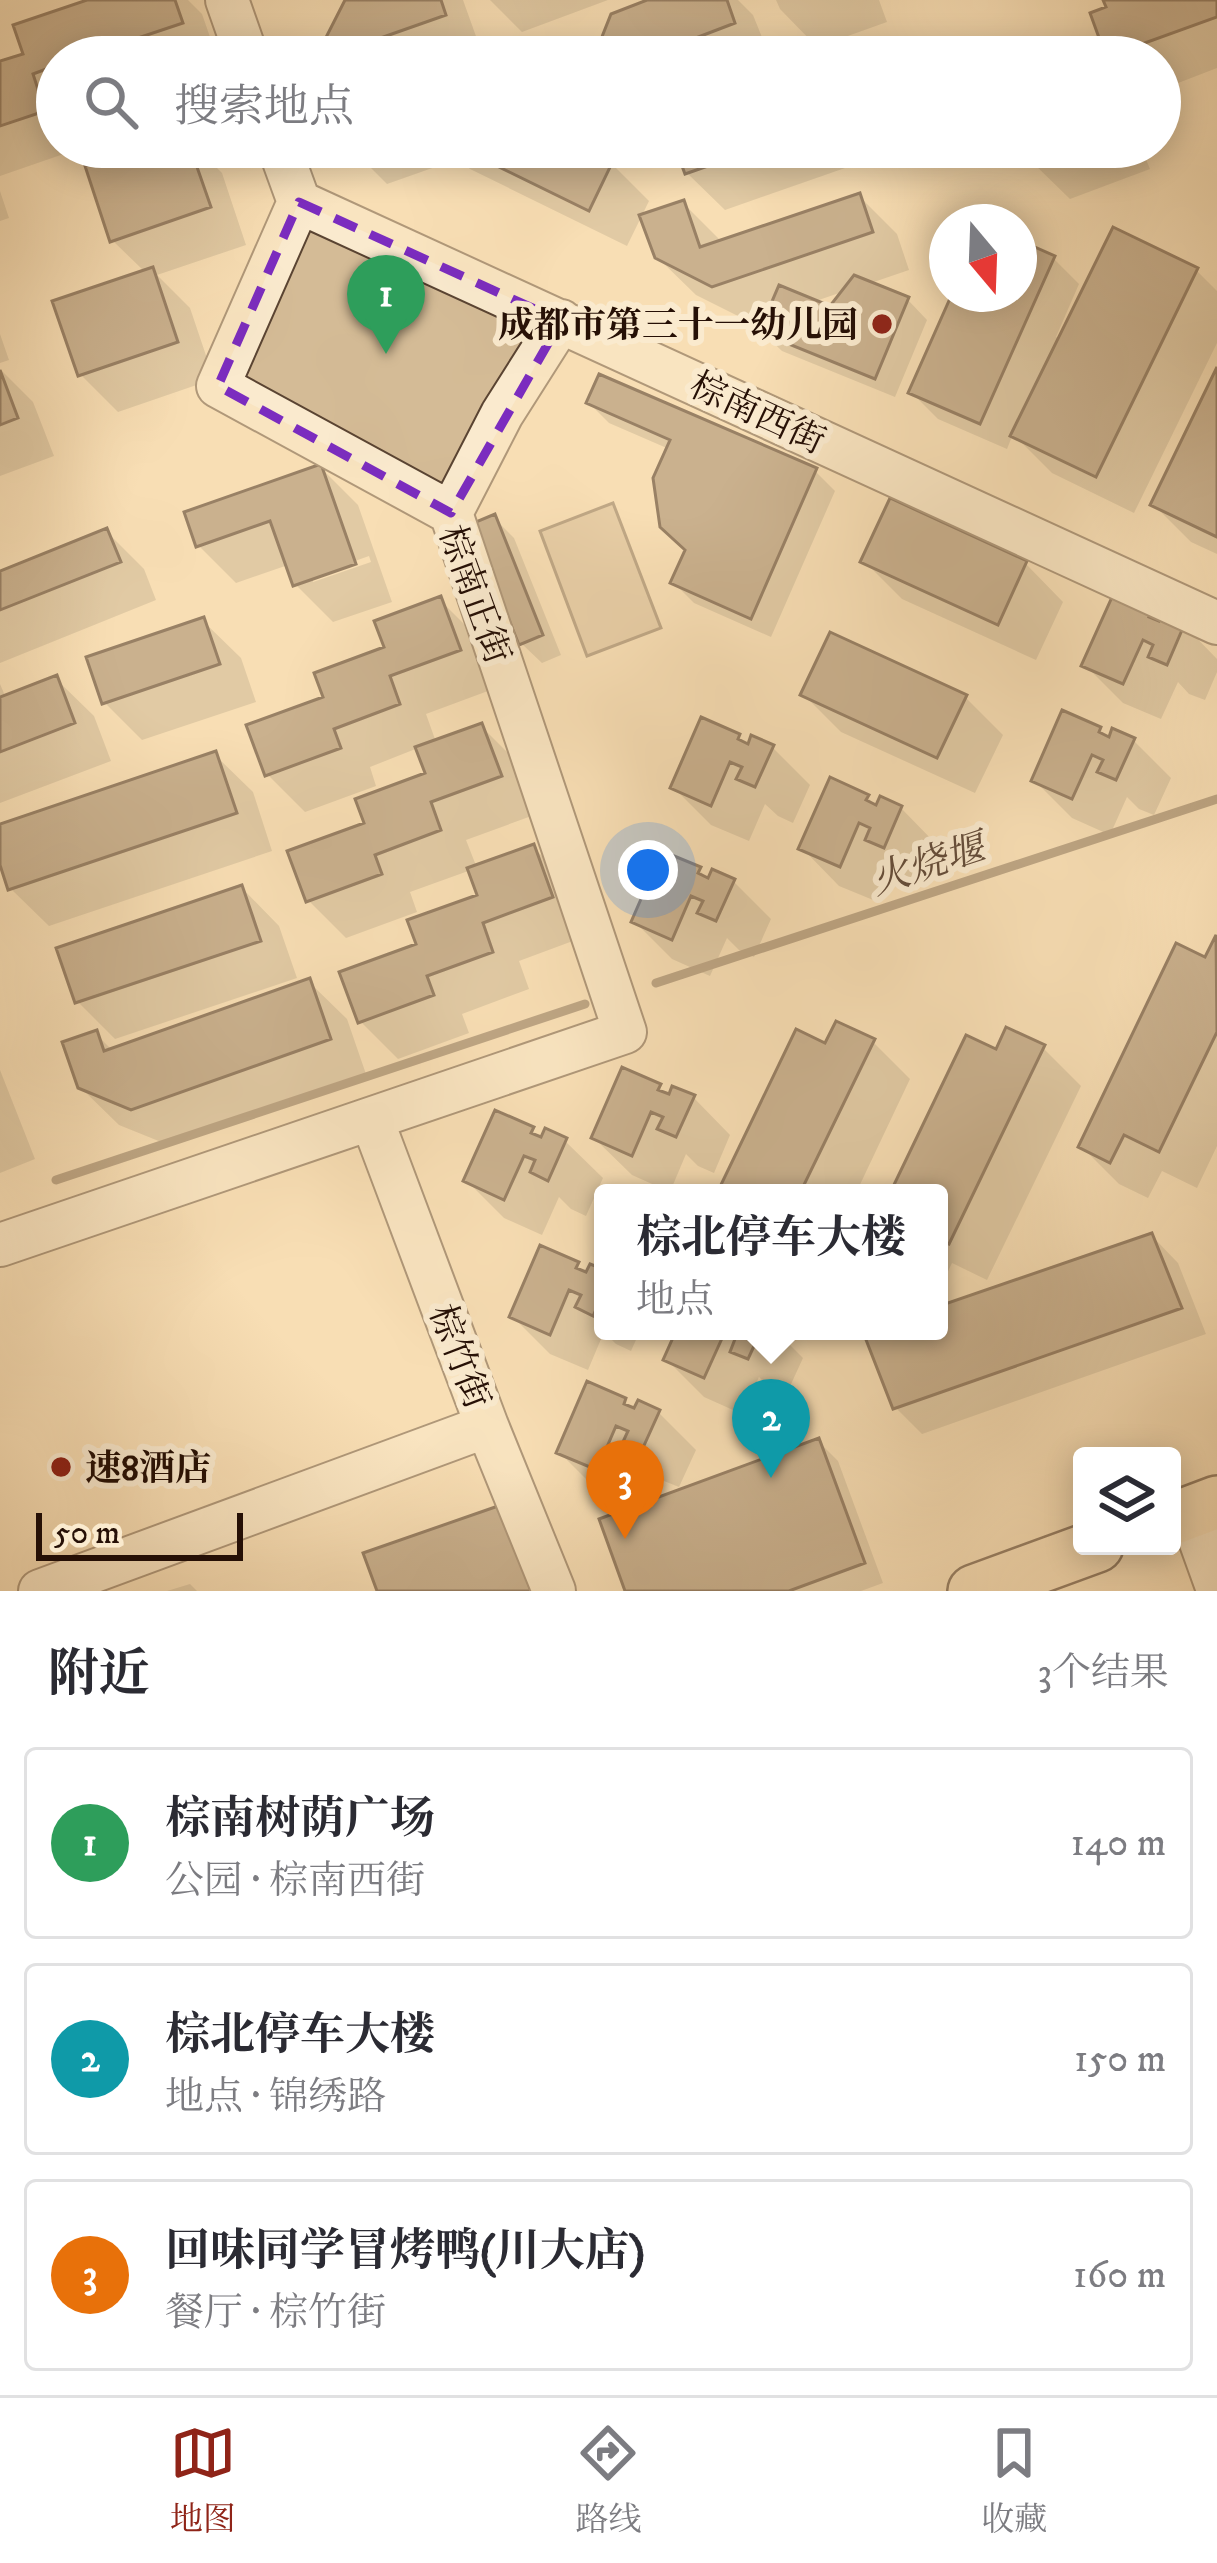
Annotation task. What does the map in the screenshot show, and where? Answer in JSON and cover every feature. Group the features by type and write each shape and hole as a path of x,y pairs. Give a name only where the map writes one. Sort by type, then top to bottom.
{"main road":[{"path":"974,1591 1073,1555"}],"street":[{"path":"227,0 240,36"},
{"path":"287,168 299,202"},
{"name":"棕南西街","path":"299,202 1217,623"},
{"name":"棕南正街","path":"299,202 218,386 451,512 625,1032 372,1120"},
{"path":"451,512 502,414 561,321"},
{"path":"0,1245 372,1120"},
{"name":"棕竹街","path":"372,1120 554,1591"},
{"path":"40,1591 487,1426"},
{"path":"1193,1511 1217,1588"}],"highlighted area":[{"path":"299,202 561,321 451,513 218,386"}],"shaded area":[{"path":"299,202 561,321 451,513 218,386"},
{"path":"613,503 661,628 587,656 540,531"}],"building":[{"path":"87,0 175,0 183,23 144,36 36,36 36,114 0,126 0,61 23,54 13,25"},
{"path":"345,0 441,0 446,15 386,36 327,36"},
{"path":"647,0 727,0 735,23 701,36 602,36 611,14"},
{"path":"1103,0 1217,0 1217,17 1164,36 1098,36 1090,13 1106,7"},
{"path":"86,168 197,168 211,207 110,242"},
{"path":"501,168 610,168 589,211"},
{"path":"860,193 873,232 712,287 655,258 639,215 684,200 700,247"},
{"path":"1113,227 1198,268 1096,477 1010,436"},
{"path":"1037,248 1055,256 1037,296"},
{"path":"153,267 178,342 78,376 52,301"},
{"path":"854,275 909,297 875,379 759,332 779,285 830,306"},
{"path":"944,312 1030,312 980,424 908,393"},
{"path":"1217,367 1217,537 1150,505"},
{"path":"0,370 18,418 0,425"},
{"path":"599,374 817,468 751,619 670,583 685,550 660,527 653,478 670,440 586,403"},
{"path":"321,464 356,564 293,586 270,521 196,547 184,512"},
{"path":"890,498 1027,561 998,625 860,562"},
{"path":"495,514 543,635 519,645 471,524"},
{"path":"107,528 121,562 0,610 0,571"},
{"path":"1113,595 1152,611 1149,617 1159,621 1163,613 1185,623 1167,665 1148,657 1153,645 1143,640 1123,684 1081,666"},
{"path":"441,596 461,650 390,676 400,704 334,729 341,748 265,776 246,725 323,697 314,673 384,647 374,621"},
{"path":"204,617 220,664 102,704 86,657"},
{"path":"830,632 967,695 937,758 800,695"},
{"path":"57,675 75,723 0,752 0,697"},
{"path":"1062,710 1101,727 1099,732 1109,737 1112,728 1135,738 1116,780 1097,772 1103,760 1092,755 1072,799 1031,781"},
{"path":"701,717 740,734 738,739 748,744 751,735 774,745 755,787 736,779 742,767 730,762 711,806 670,788"},
{"path":"482,723 502,776 431,802 441,830 375,855 382,874 306,902 287,851 364,823 355,799 425,773 415,747"},
{"path":"216,751 237,813 8,890 0,865 0,824"},
{"path":"830,777 869,795 866,800 876,805 880,796 902,806 884,848 865,840 870,828 859,823 840,867 798,849"},
{"path":"534,844 553,897 483,923 493,952 427,976 434,995 358,1023 339,972 416,944 407,920 477,895 467,868"},
{"path":"662,851 701,867 698,873 708,878 712,869 735,879 716,921 697,913 703,901 691,896 672,940 631,922"},
{"path":"242,885 261,941 75,1003 56,948"},
{"path":"1216,935 1217,1032 1159,1152 1124,1135 1110,1163 1078,1147 1176,943 1205,957"},
{"path":"310,978 331,1039 131,1110 78,1088 62,1042 97,1030 104,1051"},
{"path":"836,1021 875,1039 804,1184 721,1184 796,1029 825,1043"},
{"path":"1006,1027 1045,1045 949,1244 948,1184 894,1184 966,1035 996,1049"},
{"path":"622,1067 661,1084 658,1090 669,1094 672,1086 695,1095 676,1137 657,1129 663,1117 651,1112 632,1156 591,1138"},
{"path":"495,1110 534,1127 531,1133 541,1137 545,1128 567,1138 548,1181 530,1172 535,1160 524,1156 504,1200 463,1181"},
{"path":"1152,1233 1182,1308 893,1409 866,1340 948,1340 948,1303"},
{"path":"540,1245 579,1262 576,1268 586,1272 590,1264 594,1266 593,1316 575,1307 581,1295 569,1290 550,1335 509,1317"},
{"path":"672,1340 721,1340 704,1378 663,1360"},
{"path":"735,1340 757,1340 748,1359 730,1352"},
{"path":"587,1381 626,1398 624,1404 634,1408 638,1400 660,1410 641,1452 622,1444 628,1431 616,1426 597,1470 556,1453"},
{"path":"819,1438 865,1563 789,1591 625,1591 599,1519"},
{"path":"501,1505 531,1591 377,1591 363,1553"}],"waterway":[{"name":"火烧堰","path":"656,983 1217,799"},
{"name":"火烧堰","path":"56,1180 585,1004"}],"place":[{"name":"成都市第三十一幼儿园","path":"882,324"},
{"name":"棕南树荫广场","path":"386,354"},
{"name":"速8酒店","path":"61,1467"},
{"name":"棕北停车大楼","path":"771,1478"},
{"name":"回味同学冒烤鸭(川大店)","path":"625,1539"}]}
